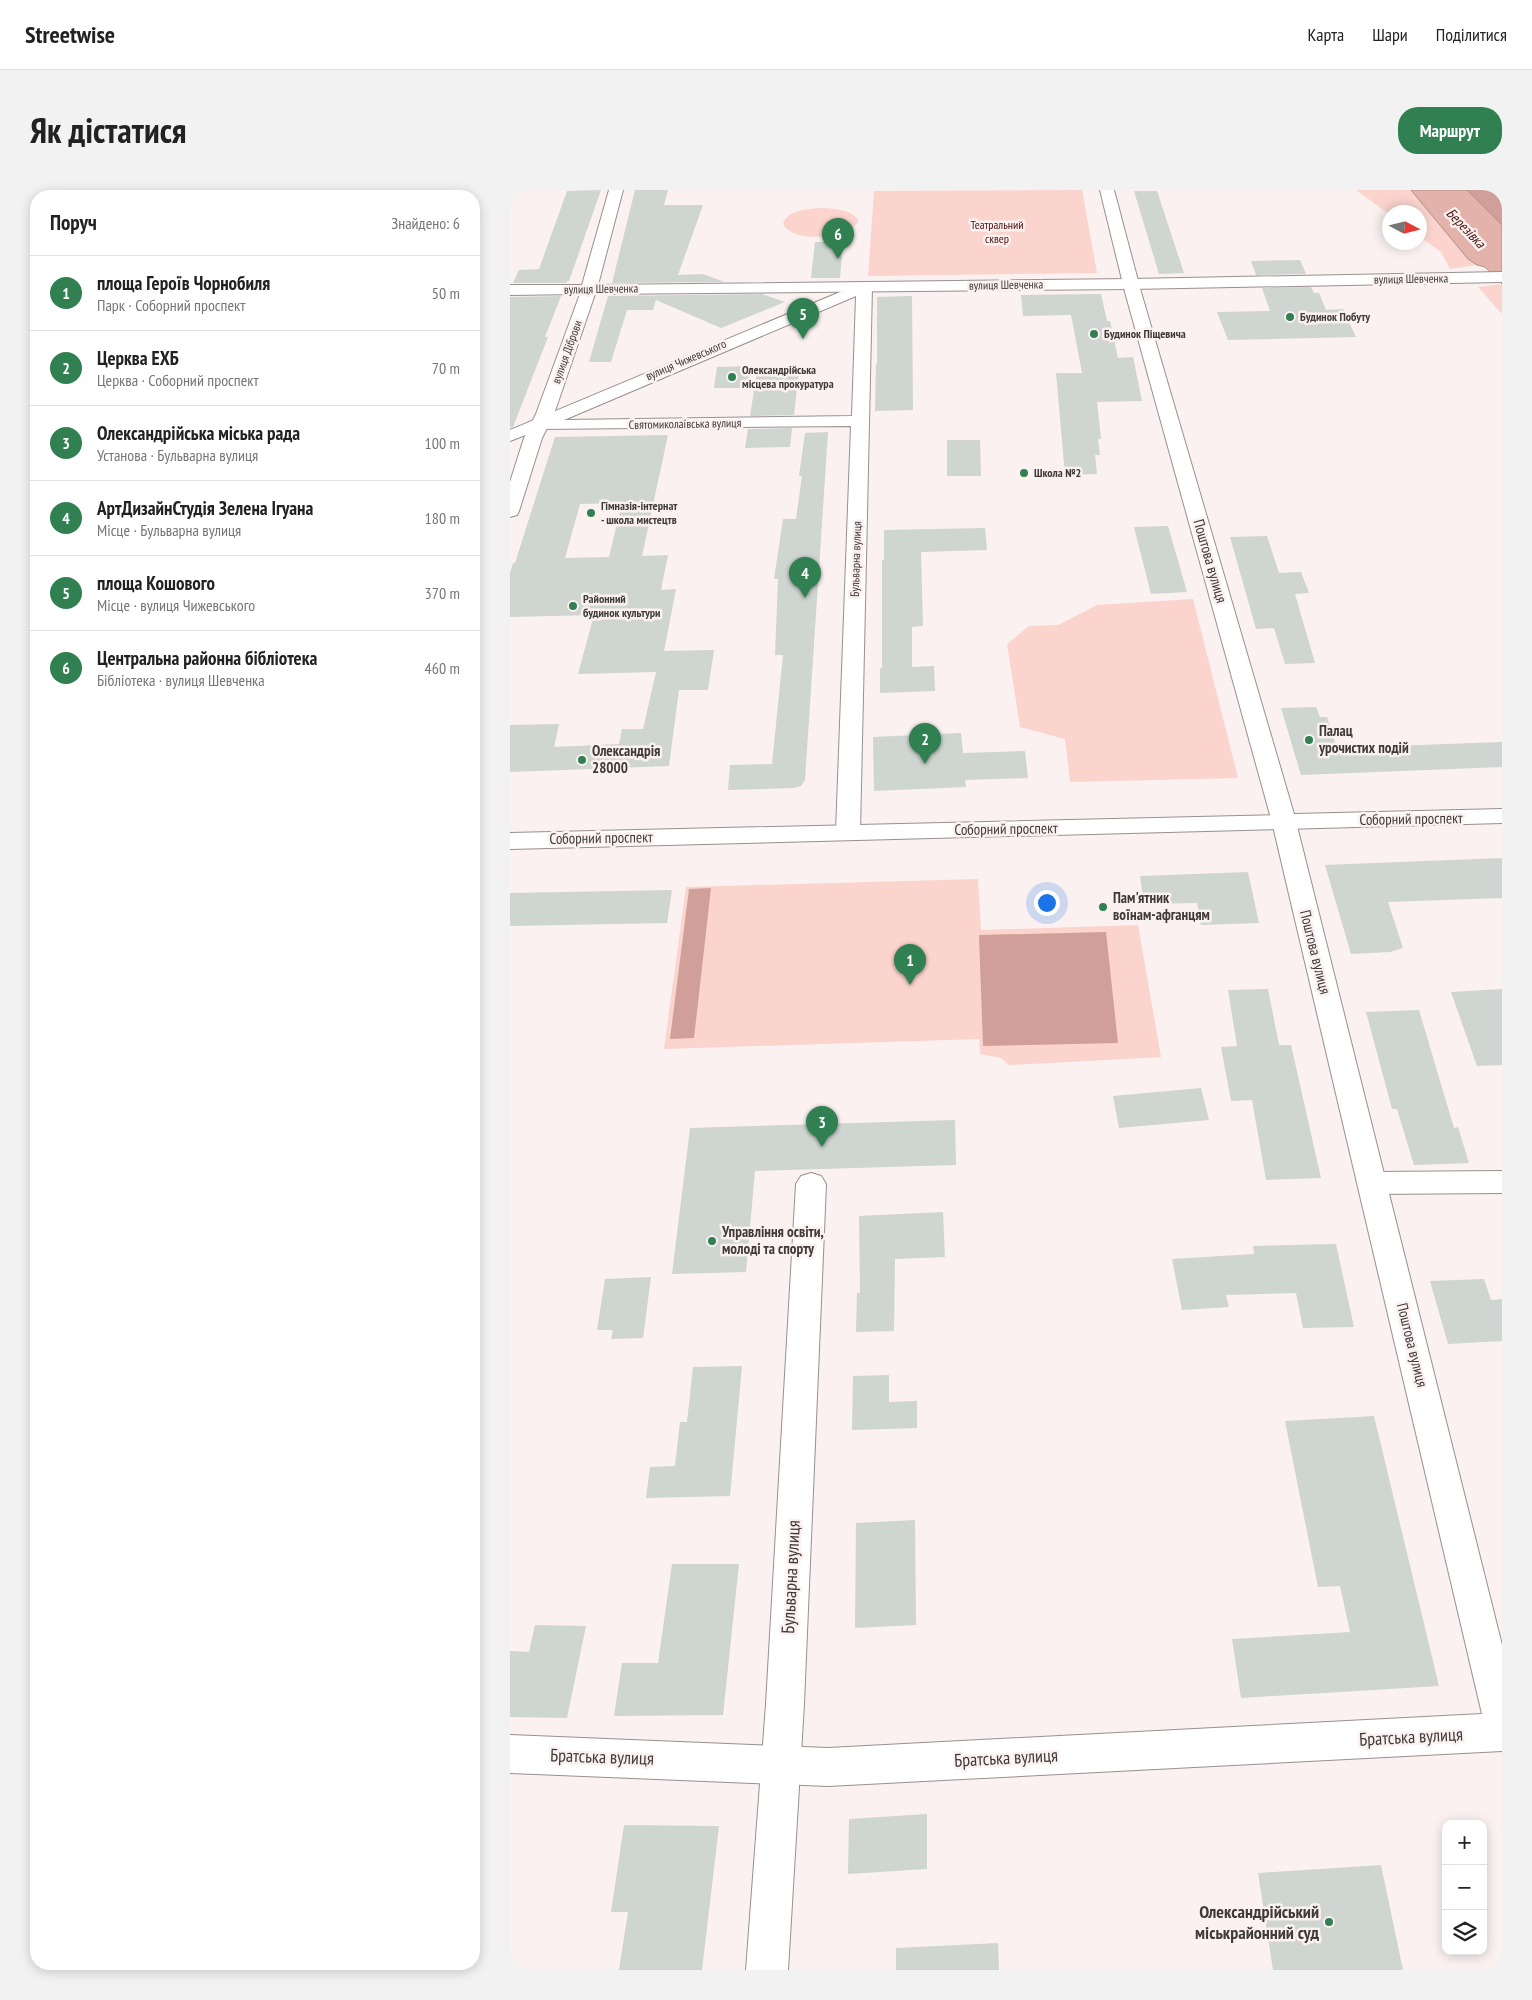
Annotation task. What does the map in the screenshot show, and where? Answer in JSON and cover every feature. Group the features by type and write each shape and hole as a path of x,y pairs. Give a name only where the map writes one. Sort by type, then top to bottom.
{"main road":[{"name":"вулиця Діброви","path":"510,511 538,425 545,414 589,290 616,190"},
{"name":"Поштова вулиця","path":"1107,190 1131,284 1284,822 1502,1719"},
{"name":"вулиця Шевченка","path":"510,290 1131,284 1502,277"},
{"name":"Бульварна вулиця","path":"848,832 864,287"},
{"name":"вулиця Чижевського","path":"510,436 864,287"},
{"name":"Святомиколаївська вулиця","path":"510,425 860,421"},
{"name":"Соборний проспект","path":"510,840 1502,816"},
{"path":"1373,1183 1502,1182"},
{"name":"Бульварна вулиця","path":"767,1970 785,1704 812,1184"},
{"name":"Братська вулиця","path":"510,1754 605,1757 780,1767 828,1767 1502,1732"}],"green space":[{"name":"Театральний сквер","path":"1082,190 1097,273 868,276 874,191"},
{"path":"1356,190 1411,190 1423,205 1382,205 1382,209"},
{"path":"822,208 842,210 850,213 858,219 857,224 841,233 818,237 797,234 788,230 783,224 789,215 805,210"},
{"path":"1427,209 1468,259 1477,265 1450,269 1441,252 1427,242"},
{"path":"1502,284 1502,314 1478,287"},
{"path":"1193,599 1238,778 1070,782 1065,739 1020,727 1007,644 1029,626 1058,625 1097,605"},
{"path":"978,879 981,930 1138,925 1161,1057 1009,1065 1001,1058 980,1054 979,1039 664,1049 686,887"}],"shaded area":[{"path":"1467,190 1502,190 1502,225"},
{"path":"711,888 694,1038 670,1039 689,889"},
{"path":"1106,932 1118,1043 983,1046 979,935"}],"water":[{"name":"Березівка","path":"1411,190 1467,190 1502,225 1502,284 1485,267 1477,265 1468,259 1427,209 1427,205 1423,205"}],"building":[{"path":"601,190 569,281 566,283 513,283 519,270 539,269 567,191"},
{"path":"635,190 668,190 664,205 703,205 678,275 703,274 725,282 612,283"},
{"path":"1134,191 1157,191 1184,273 1159,274"},
{"path":"815,242 843,242 840,278 811,278"},
{"path":"1300,260 1306,274 1256,275 1251,261"},
{"name":"Будинок Побуту","path":"1311,287 1314,293 1319,293 1326,310 1343,309 1356,337 1228,340 1217,312 1270,311 1262,288"},
{"path":"762,294 785,302 721,328 656,300 653,310 627,310 611,362 589,362 608,296"},
{"path":"1101,294 1107,321 1110,321 1118,358 1133,357 1142,401 1097,402 1101,439 1098,439 1100,455 1095,455 1097,474 1065,475 1056,373 1082,373 1071,315 1023,316 1021,295"},
{"path":"561,296 545,337 548,337 513,427 510,428 510,297"},
{"path":"912,296 913,410 875,411 877,297"},
{"name":"Олександрійська місцева прокуратура","path":"750,366 748,388 714,388 717,367"},
{"path":"799,371 794,415 750,416 757,372"},
{"path":"792,428 790,447 745,448 748,429"},
{"path":"828,432 805,780 801,786 793,788 728,790 730,765 772,764 783,655 775,655 778,579 774,579 783,519 796,519 805,433"},
{"path":"668,435 642,556 668,555 661,590 676,589 664,651 714,650 708,690 679,690 669,766 510,772 510,725 559,724 554,747 619,744 622,729 643,729 656,672 578,674 594,615 510,617 510,573 513,563 515,563 555,437","holes":["622,503 609,557 565,558 580,504"]},
{"path":"947,440 980,440 981,476 947,476"},
{"path":"1168,526 1187,592 1151,594 1134,527"},
{"path":"985,528 987,550 921,552 923,626 912,627 912,667 934,666 935,691 880,693 884,530"},
{"path":"1267,536 1279,573 1301,572 1309,593 1295,594 1315,663 1285,664 1274,628 1256,629 1230,537"},
{"path":"1316,707 1320,717 1327,717 1337,748 1502,742 1502,767 1301,775 1281,708"},
{"path":"961,733 963,753 1025,751 1028,778 965,780 966,787 874,791 873,737"},
{"path":"1502,858 1502,898 1388,902 1403,948 1390,952 1351,954 1325,865"},
{"path":"1248,872 1259,923 1201,925 1197,903 1144,904 1140,876"},
{"path":"672,890 667,923 510,926 510,893"},
{"path":"1268,989 1279,1045 1291,1045 1321,1178 1266,1180 1252,1100 1231,1101 1221,1047 1237,1046 1228,990"},
{"path":"1502,989 1502,1065 1477,1066 1451,992"},
{"path":"1419,1010 1454,1128 1458,1127 1469,1163 1414,1165 1397,1109 1392,1109 1366,1012"},
{"path":"1201,1088 1209,1120 1119,1128 1113,1096"},
{"path":"955,1120 956,1165 755,1171 746,1272 672,1274 690,1128"},
{"path":"943,1212 945,1257 895,1259 894,1331 856,1332 857,1293 860,1293 859,1216"},
{"path":"1336,1244 1354,1327 1303,1328 1296,1293 1226,1295 1229,1307 1182,1310 1172,1259 1254,1254 1253,1246"},
{"path":"651,1277 643,1338 611,1339 613,1330 597,1330 605,1279"},
{"path":"1484,1279 1491,1300 1502,1299 1502,1341 1448,1344 1430,1281"},
{"path":"742,1366 730,1496 646,1498 650,1467 675,1466 680,1422 687,1422 693,1367"},
{"path":"889,1375 889,1402 917,1401 917,1428 852,1430 853,1376"},
{"path":"1374,1416 1439,1686 1241,1698 1232,1639 1350,1632 1340,1586 1318,1587 1285,1421"},
{"path":"915,1520 916,1625 855,1628 856,1523"},
{"path":"672,1564 739,1564 723,1715 614,1716 622,1663 658,1663"},
{"path":"535,1625 586,1626 567,1718 510,1717 510,1651 529,1652"},
{"path":"927,1814 927,1869 848,1874 849,1819"},
{"path":"624,1825 719,1826 702,1970 619,1970 628,1912 611,1912"},
{"name":"Олександрійський міськрайонний суд","path":"1381,1865 1403,1970 1273,1970 1258,1873"},
{"path":"998,1943 999,1970 896,1970 896,1948"}],"place":[{"name":"Центральна районна бібліотека","path":"838,259"},
{"name":"Будинок Побуту","path":"1290,317"},
{"name":"Будинок Піщевича","path":"1094,334"},
{"name":"площа Кошового","path":"803,339"},
{"name":"Олександрійська місцева прокуратура","path":"732,377"},
{"name":"Школа №2","path":"1024,473"},
{"name":"Гімназія-інтернат - школа мистецтв","path":"591,513"},
{"name":"АртДизайнСтудія Зелена Ігуана","path":"805,598"},
{"name":"Районний будинок культури","path":"573,606"},
{"name":"Палац урочистих подій","path":"1309,740"},
{"name":"Олександрія 28000","path":"582,760"},
{"name":"Церква ЕХБ","path":"925,764"},
{"name":"Пам'ятник воїнам-афганцям","path":"1103,907"},
{"name":"площа Героїв Чорнобиля","path":"910,985"},
{"name":"Олександрійська міська рада","path":"822,1147"},
{"name":"Управління освіти, молоді та спорту","path":"712,1241"},
{"name":"Олександрійський міськрайонний суд","path":"1329,1922"}]}
